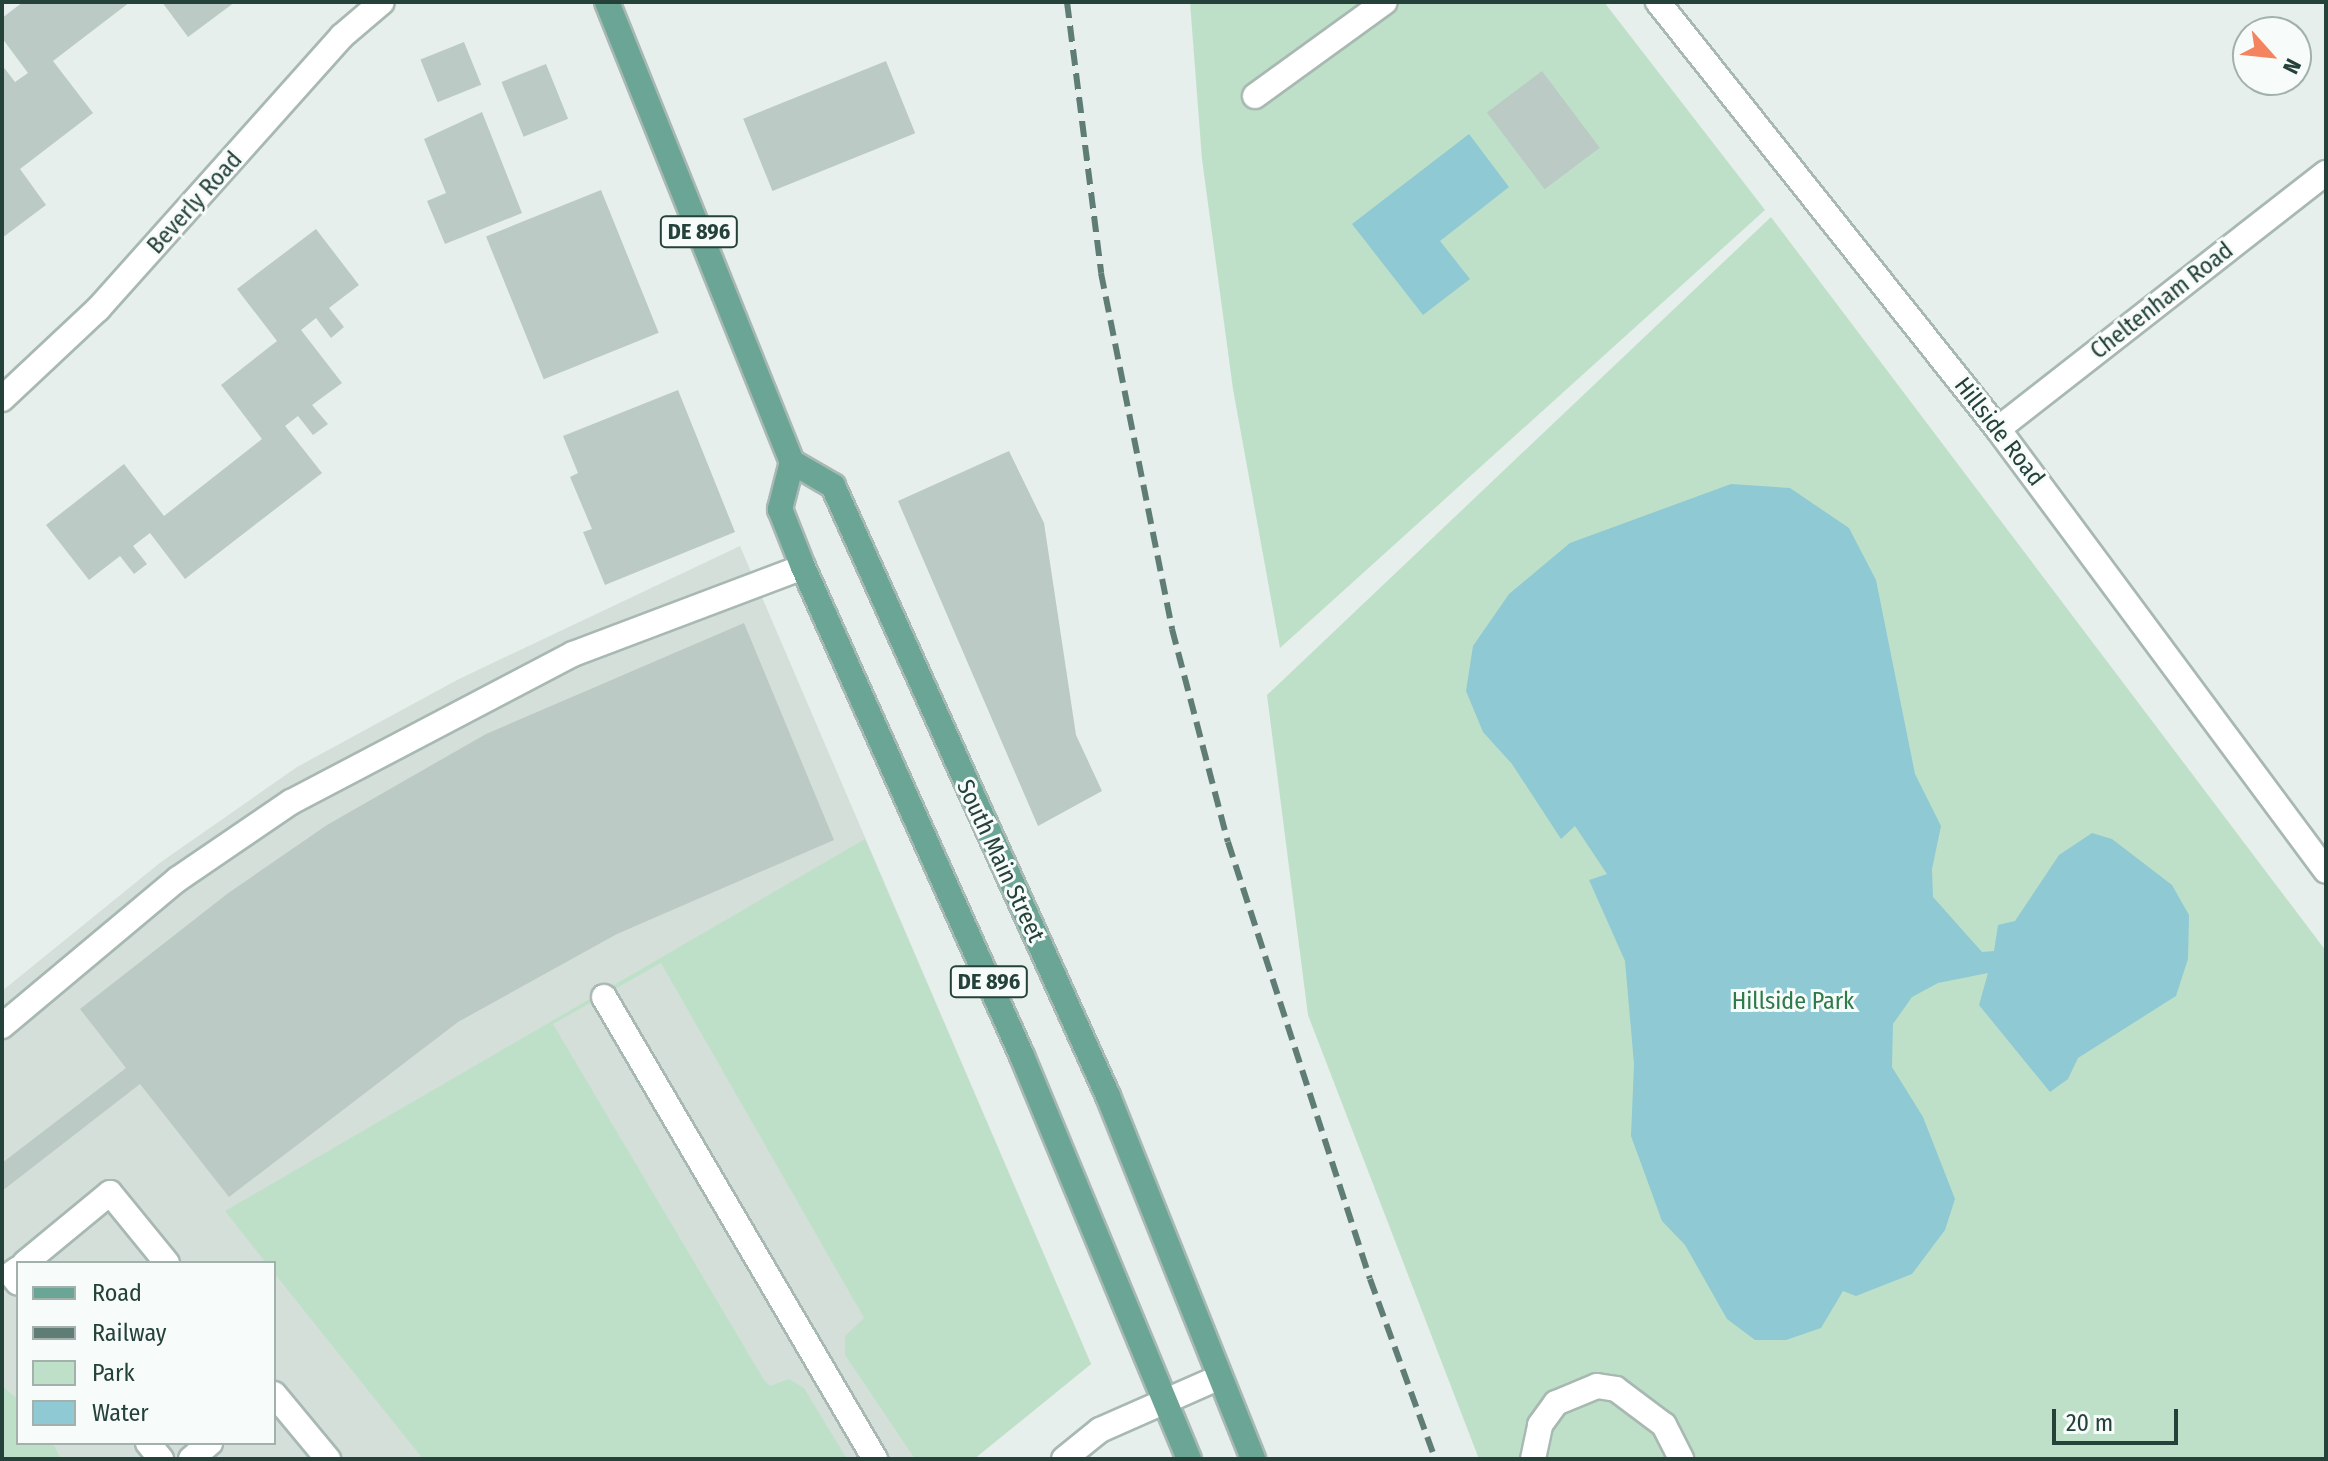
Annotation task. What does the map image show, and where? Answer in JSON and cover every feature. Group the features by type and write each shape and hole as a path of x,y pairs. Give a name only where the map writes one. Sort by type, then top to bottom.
{"main road":[{"name":"DE 896","path":"607,2 792,462 780,509 803,567 1022,1056 1189,1459"},
{"name":"South Main Street","path":"792,462 833,486 1108,1096 1253,1459"}],"street":[{"name":"Beverly Road","path":"2,399 98,309 342,36 382,2"},
{"path":"1255,96 1385,2"},
{"name":"Hillside Road","path":"1658,2 1998,429 2326,871"},
{"name":"Cheltenham Road","path":"1998,429 2326,173"},
{"path":"2,1026 178,879 291,802 573,654 803,567"},
{"path":"604,997 875,1459"},
{"path":"27,1261 110,1193 165,1261"},
{"path":"1064,1459 1100,1430 1220,1377"},
{"path":"1533,1459 1540,1425 1556,1403 1597,1386 1616,1389 1664,1425 1681,1459"},
{"path":"276,1396 328,1459"},
{"path":"191,1459 208,1445"}],"shaded area":[{"path":"740,546 1091,1364 974,1459 2,1459 2,991 161,862 297,767 459,679"}],"green space":[{"path":"1190,2 1604,2 1765,210 1280,648 1233,389 1202,159"},
{"name":"Hillside Park","path":"1771,217 2326,951 2324,1459 1479,1459 1308,1015 1267,695"},
{"path":"865,839 1091,1364 974,1459 915,1459 845,1355 845,1336 864,1318 661,963 553,1024 764,1380 770,1386 789,1379 804,1388 847,1459 423,1459 276,1275 276,1261 264,1261 225,1211"},
{"path":"2,1386 16,1397 16,1445 54,1445 61,1459 2,1459"}],"water":[{"path":"1469,134 1509,187 1440,241 1470,279 1423,315 1352,224"},
{"path":"1731,484 1790,488 1849,528 1876,580 1915,774 1941,826 1932,869 1933,897 1982,952 1994,951 1998,925 2015,921 2059,855 2092,833 2112,839 2172,885 2189,915 2188,959 2176,996 2078,1058 2068,1079 2050,1092 1979,1005 1988,973 1938,983 1912,997 1893,1024 1892,1067 1923,1117 1955,1199 1945,1230 1912,1274 1856,1296 1843,1291 1821,1328 1786,1340 1755,1340 1727,1319 1685,1245 1662,1221 1631,1136 1634,1064 1625,961 1589,880 1607,874 1575,826 1561,839 1512,764 1483,732 1466,691 1473,646 1509,594 1570,543"}],"building":[{"path":"23,2 130,2 53,61 93,113 20,169 46,205 2,238 2,65 15,82 28,73 2,38 2,18"},
{"path":"162,2 235,2 188,37"},
{"path":"464,42 481,85 438,102 420,60"},
{"path":"886,61 915,133 772,191 743,119"},
{"path":"546,64 568,119 524,137 501,82"},
{"path":"1542,71 1600,148 1545,189 1487,113"},
{"path":"482,112 522,213 445,244 427,201 446,193 424,139"},
{"path":"601,190 659,333 544,379 486,236"},
{"path":"316,229 359,285 329,308 344,327 331,338 316,318 301,330 342,383 312,405 328,424 313,435 298,416 285,426 322,473 185,579 150,533 133,546 147,564 134,574 120,556 89,580 46,525 124,464 164,516 262,439 221,385 277,341 237,289"},
{"path":"678,390 735,532 605,585 583,532 592,529 570,477 578,473 563,436"},
{"path":"1009,451 1044,523 1076,735 1102,791 1038,826 898,501"},
{"path":"744,623 834,840 617,934 458,1022 229,1197 140,1084 2,1191 2,1163 126,1068 80,1009 227,894 327,825 486,734"}],"railway":[{"path":"1067,2 1101,273 1172,629 1228,842 1370,1279 1435,1459"}]}
